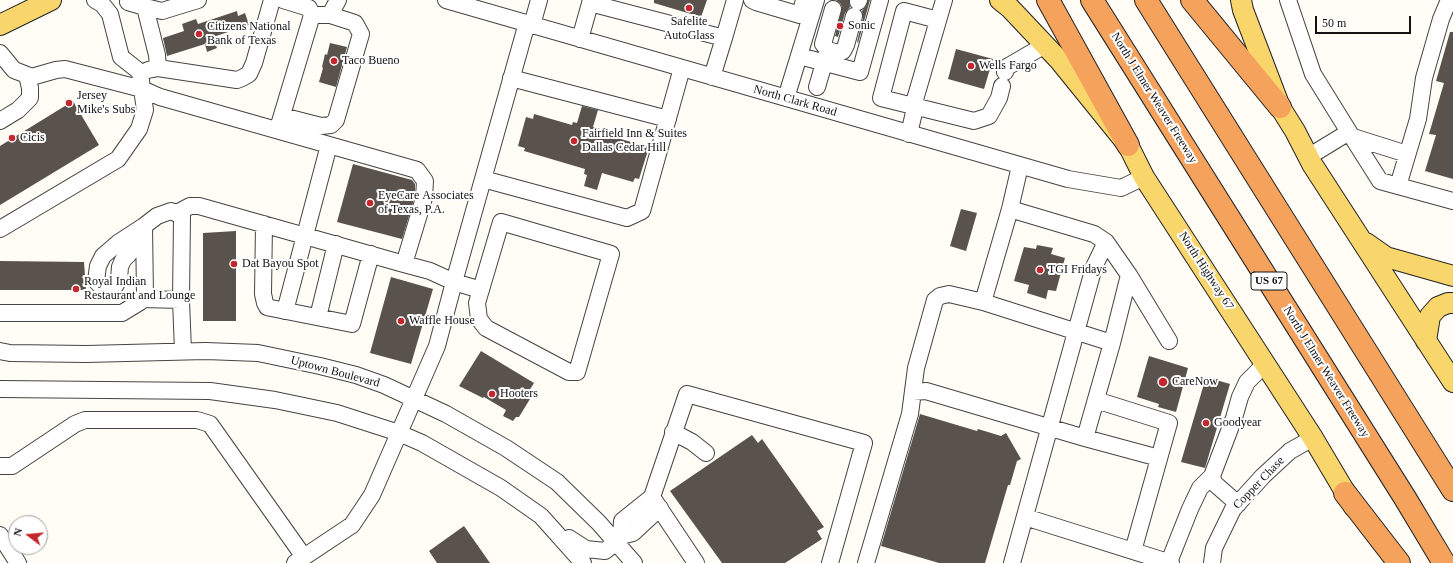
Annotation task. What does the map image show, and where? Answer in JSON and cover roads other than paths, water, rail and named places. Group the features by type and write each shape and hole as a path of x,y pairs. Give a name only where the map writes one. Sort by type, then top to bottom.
{"highway":[{"path":"1048,0 1128,145"},
{"name":"North J Elmer Weaver Freeway","path":"1092,0 1444,563"},
{"path":"1146,0 1453,490"},
{"path":"1192,0 1280,107"},
{"path":"1345,493 1399,563"}],"main road":[{"path":"0,25 51,0"},
{"name":"North Highway 67","path":"1000,0 1010,8 1060,61 1128,145 1144,177 1313,438 1385,563"},
{"path":"1241,0 1243,10 1280,107 1295,131 1308,157 1453,382"},
{"path":"1360,238 1386,257 1453,276"},
{"path":"1426,341 1430,316 1438,306 1453,303"}],"street":[{"path":"0,229 118,159 139,129 145,110 140,72 121,57 110,14 102,4 95,0"},
{"path":"110,14 128,1 145,7 162,10 198,0"},
{"path":"140,72 158,68 237,80 242,78 249,74 254,64 272,0"},
{"path":"280,123 312,15 309,8 283,0"},
{"path":"330,15 338,0"},
{"name":"North Clark Road","path":"446,0 465,3 580,39 1068,179 1121,188 1144,177"},
{"path":"0,466 12,466 75,424 85,420 197,420 210,424 300,560 352,525 372,495 437,346 511,78 529,24 539,0"},
{"path":"712,77 735,0"},
{"path":"752,0 800,15 804,0"},
{"path":"768,0 794,7 798,5 800,0"},
{"path":"786,98 816,0"},
{"path":"826,56 860,72 880,0"},
{"path":"908,134 915,108 914,104 944,0"},
{"path":"1288,0 1313,74 1380,181 1453,201"},
{"path":"1398,186 1418,119 1424,78 1441,19 1449,0"},
{"path":"580,39 591,1 724,38"},
{"path":"799,56 826,56 843,51 857,6"},
{"path":"145,7 157,55 158,68"},
{"path":"817,88 826,56 823,44 833,9"},
{"path":"938,20 904,11 881,98 915,108 974,121 989,116 999,98 1006,67 1045,45"},
{"path":"28,78 65,69 142,89 160,97 280,123 321,126 330,125 336,120 361,34 355,23 330,15 312,15"},
{"path":"0,53 14,70 27,75 30,88 30,98 18,110 0,121"},
{"path":"483,179 627,218 642,211 682,68"},
{"path":"511,78 668,119"},
{"path":"280,123 329,145 417,170 425,181 424,198 404,264"},
{"path":"1308,157 1351,135 1408,154"},
{"path":"284,311 329,145"},
{"path":"983,302 1010,209 1020,166"},
{"path":"177,214 190,206 199,206 430,271 454,282 481,290"},
{"path":"1010,209 1094,234 1106,242 1129,275 1169,341"},
{"path":"0,314 122,313 140,302 145,296 144,226 157,216 171,211 182,216 181,300 183,352"},
{"path":"501,222 611,254 577,372 569,372 486,328 479,320 478,302 481,290 501,222"},
{"path":"264,224 263,294 267,307 352,324 371,254"},
{"path":"1012,563 1094,267 1106,242"},
{"path":"318,318 336,244"},
{"path":"1085,438 1112,343 1129,275"},
{"path":"866,563 910,414 916,368 935,300 940,296 949,294 983,302 1112,343"},
{"path":"142,299 181,300"},
{"name":"Uptown Boulevard","path":"0,351 10,353 86,354 183,352 258,353 356,375 384,385 452,417 506,448 557,482 599,524 618,539 634,563"},
{"path":"1025,517 1170,563 1190,509 1200,488 1212,476 1234,418 1240,397 1247,382 1265,364"},
{"path":"0,389 210,391 275,400 337,413 399,433 457,462 501,488 541,516 574,542 586,549 605,551 618,539 622,521 656,503"},
{"path":"913,392 926,391 1085,438 1159,458"},
{"path":"696,563 656,503 673,432 687,394 864,443 830,563"},
{"path":"1096,400 1169,423 1133,551"},
{"path":"673,432 692,442 706,453"},
{"name":"Copper Chase","path":"1212,563 1214,548 1233,509 1263,476 1290,451 1313,438"},
{"path":"1212,476 1214,483 1238,504"},
{"path":"541,516 582,562"},
{"path":"0,535 18,563"}],"place":[{"name":"Safelite AutoGlass","path":"689,8"},
{"name":"Sonic","path":"840,26"},
{"name":"Citizens National Bank of Texas","path":"199,34"},
{"name":"Taco Bueno","path":"334,61"},
{"name":"Wells Fargo","path":"971,66"},
{"name":"Jersey Mike's Subs","path":"69,103"},
{"name":"Cicis","path":"12,138"},
{"name":"Fairfield Inn & Suites Dallas Cedar Hill","path":"574,141"},
{"name":"EyeCare Associates of Texas, P.A.","path":"370,203"},
{"name":"Dat Bayou Spot","path":"234,264"},
{"name":"TGI Fridays","path":"1040,270"},
{"name":"Royal Indian Restaurant and Lounge","path":"76,289"},
{"name":"Waffle House","path":"401,321"},
{"name":"CareNow","path":"1163,382"},
{"name":"Hooters","path":"492,394"},
{"name":"Goodyear","path":"1206,423"}]}
